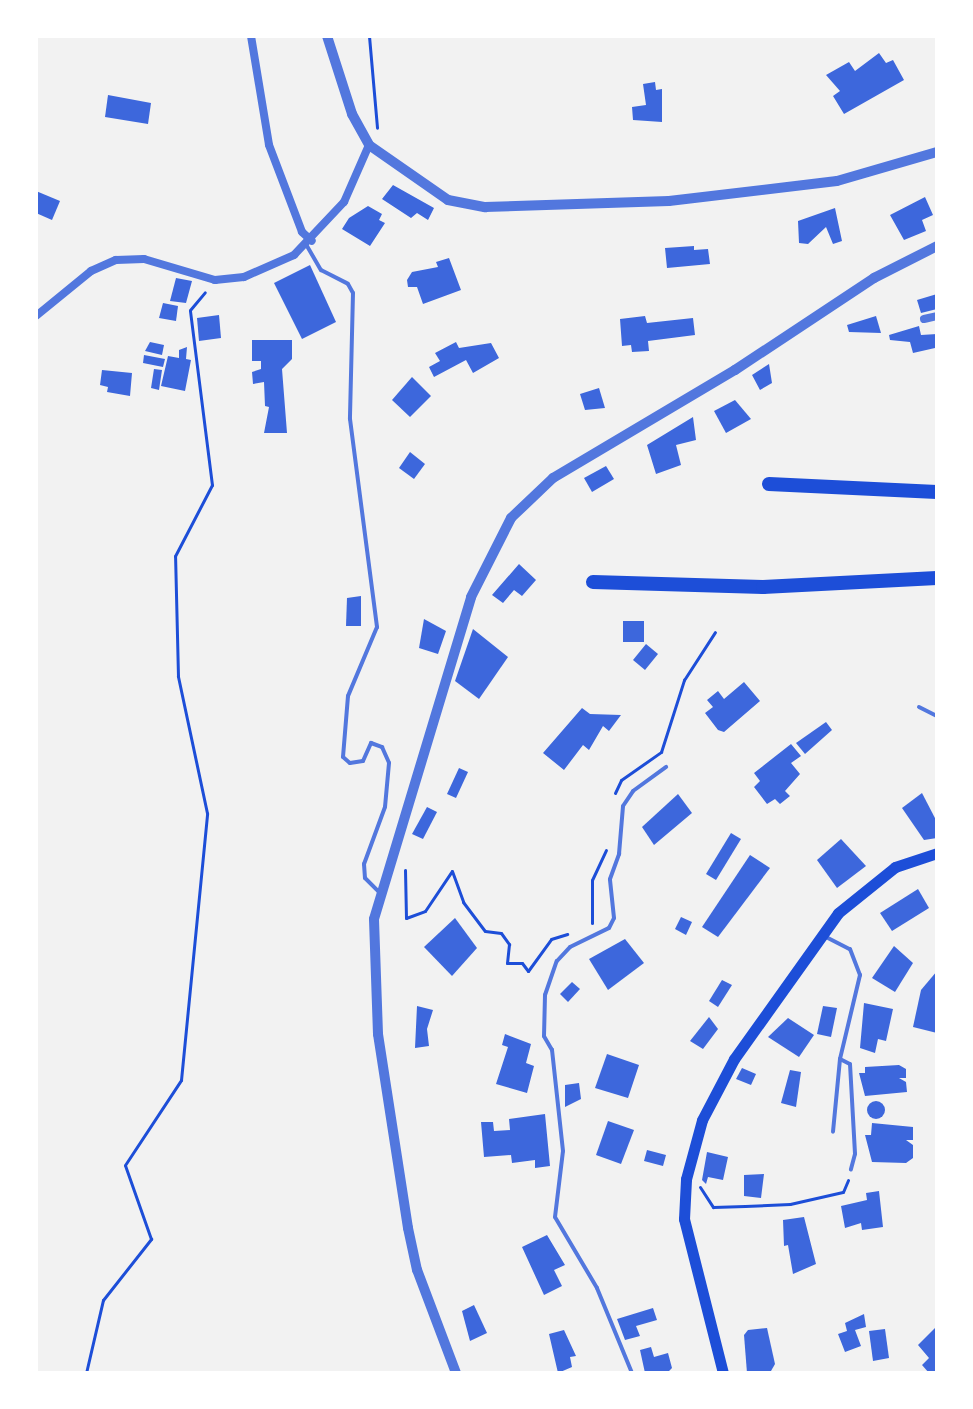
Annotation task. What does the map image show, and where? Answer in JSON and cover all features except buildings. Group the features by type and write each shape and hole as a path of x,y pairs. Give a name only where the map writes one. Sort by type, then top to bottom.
{"highway":[{"path":"769,484 937,492"},
{"path":"593,582 763,587 937,578"}],"main road":[{"path":"723,1373 690,1254 684,1219 686,1179 715,1090 822,935 861,890 895,867 937,853"}],"street":[{"path":"251,36 269,145 309,244"},
{"path":"327,36 352,114 369,145 448,200 485,207 669,201 837,181 937,152"},
{"path":"36,316 91,271 116,260 144,259 215,280 244,277 309,244 344,202 369,145"},
{"path":"456,1373 417,1270 378,1034 374,919 379,892 471,597 511,518 553,478 735,370 874,278 937,246"},
{"path":"924,319 937,316"}],"lane":[{"path":"309,244 321,270 348,284 353,293 350,419 377,627 348,696 343,757 350,763 363,761 371,743 382,747 389,763 385,807 364,864 365,878 379,892"},
{"path":"919,707 937,716"},
{"path":"632,1373 597,1288 555,1217 563,1151 552,1050 544,1036 545,995 557,961 570,947 609,928 614,918 610,879 619,854 623,806 633,791 666,767"},
{"path":"822,935 858,959 860,975 840,1059 833,1132"},
{"path":"840,1059 850,1064 855,1154 851,1169"}],"path":[{"path":"369,36 378,126 369,145"},
{"path":"86,1373 103,1300 151,1239 125,1165 181,1080 207,813 178,676 175,556 212,485 190,310 215,280"},
{"path":"615,794 621,780 661,752 684,680 715,632"},
{"path":"583,928 592,924 596,910 592,880 612,841"},
{"path":"379,892 390,898 406,867 406,918 425,911 452,871 463,902 485,931 501,933 509,944 507,963 522,963 528,971 551,939 574,932"},
{"path":"686,1179 700,1186 713,1207 790,1204 843,1192 851,1169"}]}
